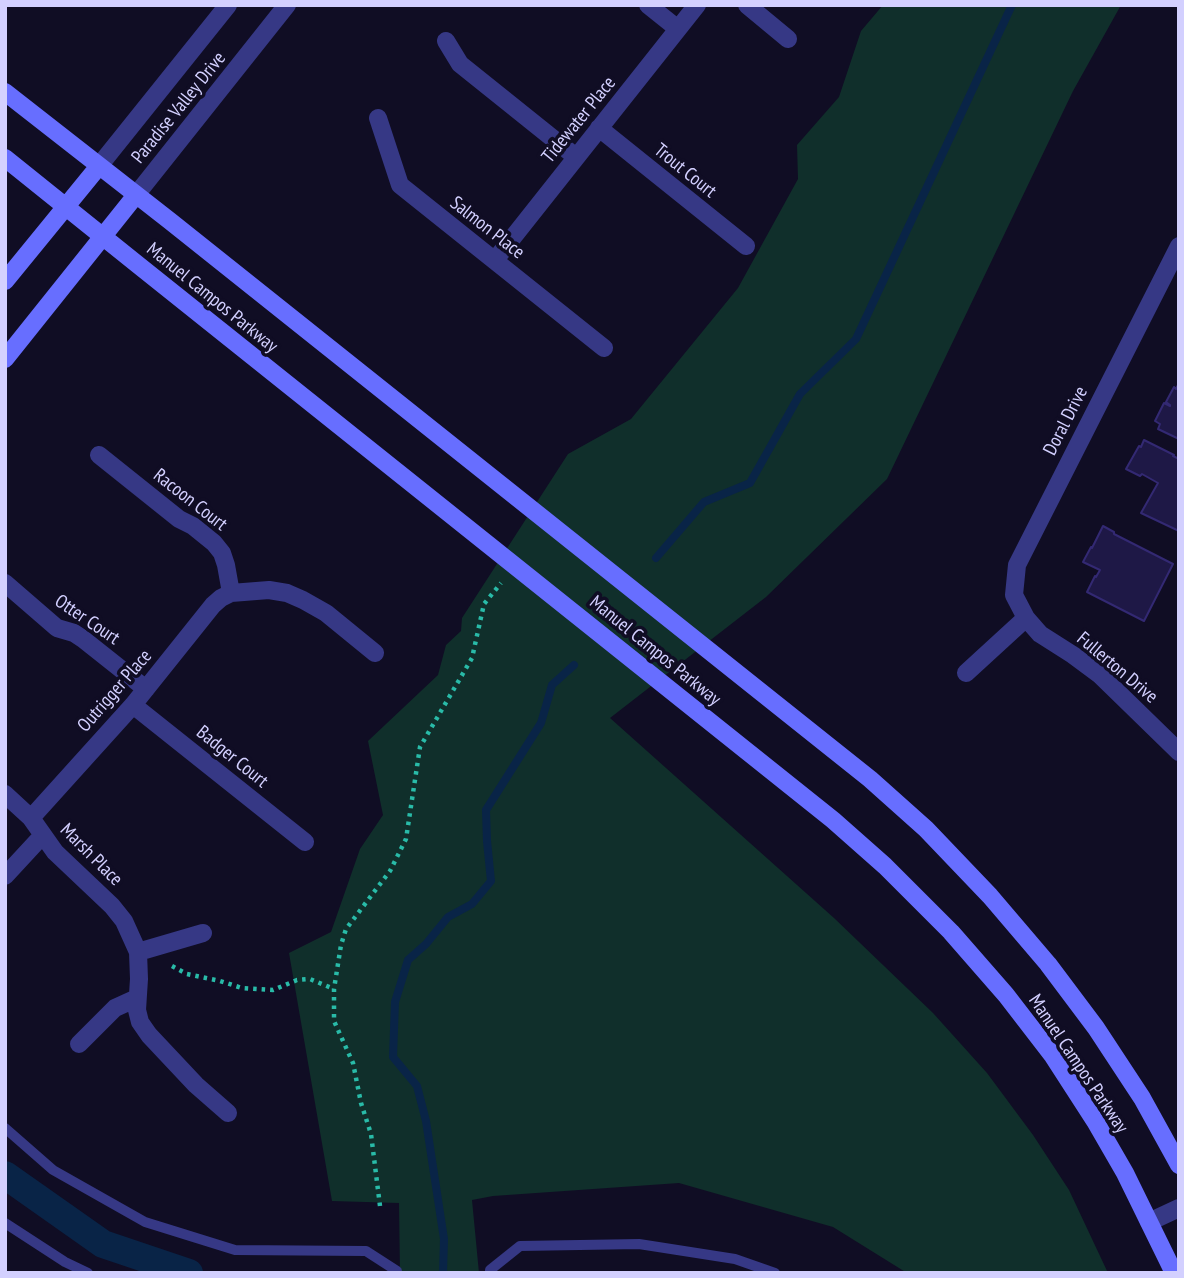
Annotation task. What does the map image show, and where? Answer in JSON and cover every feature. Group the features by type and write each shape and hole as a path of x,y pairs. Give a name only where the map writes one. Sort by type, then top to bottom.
{"main road":[{"name":"Manuel Campos Parkway","path":"5,92 870,779 926,830 990,896 1048,964 1096,1028 1142,1098 1179,1165"},
{"name":"Manuel Campos Parkway","path":"5,158 833,820 885,866 951,932 1006,995 1053,1056 1125,1173 1174,1273"},
{"name":"Paradise Valley Drive","path":"5,281 99,166"},
{"name":"Paradise Valley Drive","path":"5,359 136,195"}],"street":[{"name":"Paradise Valley Drive","path":"99,166 228,5"},
{"name":"Paradise Valley Drive","path":"136,195 287,5"},
{"path":"648,5 678,29"},
{"name":"Tidewater Place","path":"495,260 697,5"},
{"path":"747,5 788,39"},
{"path":"446,41 460,64 576,157"},
{"name":"Salmon Place","path":"377,118 400,185 604,348"},
{"name":"Trout Court","path":"599,128 746,246"},
{"name":"Doral Drive","path":"1026,618 1014,595 1017,565 1179,246"},
{"name":"Racoon Court","path":"99,455 179,519 193,526 214,543 222,553 231,593"},
{"name":"Otter Court","path":"5,583 57,628 83,639 146,689"},
{"path":"231,593 269,590 287,593 326,613 375,653"},
{"name":"Outrigger Place","path":"31,818 134,705 213,605 231,593"},
{"path":"966,673 1026,618"},
{"name":"Fullerton Drive","path":"1026,618 1040,634 1100,675 1179,752"},
{"name":"Badger Court","path":"134,705 305,842"},
{"name":"Marsh Place","path":"5,794 31,818 55,852 112,906 124,921 138,952 137,1010 140,1022 196,1085 228,1113"},
{"path":"5,876 43,836"},
{"path":"138,952 202,933"},
{"path":"79,1044 115,1008 137,999"},
{"path":"1149,1222 1179,1208"}],"lane":[{"path":"5,1128 53,1170 145,1222 235,1250 366,1251 397,1273"},
{"path":"5,1223 65,1262 88,1273"},
{"path":"490,1273 490,1270 520,1246 639,1244 735,1259 775,1273"}],"path":[{"path":"380,1206 371,1134 360,1103 354,1063 334,1021 334,989 341,945 346,929 390,871 406,839 420,747 472,658 484,604 516,567"},
{"path":"138,952 187,975 242,988 273,990 297,980 310,979 334,989"}],"green space":[{"path":"883,5 1121,5 1073,91 887,479 766,597 610,718 834,918 933,1013 987,1073 1069,1190 1108,1273 907,1273 833,1227 679,1183 493,1196 472,1200 479,1273 400,1273 399,1203 332,1201 289,953 331,932 360,849 383,815 368,741 438,675 446,645 461,631 462,618 568,454 631,419 738,288 798,179 797,145 839,97 861,31"}],"building":[{"path":"1179,383 1179,439 1158,429 1160,424 1155,421 1164,403 1170,406 1166,402"},
{"path":"1144,440 1179,459 1179,531 1141,513 1158,483 1126,469"},
{"path":"1103,526 1173,564 1144,621 1087,592 1100,570 1083,562"}],"waterway":[{"path":"656,558 704,502 750,483 800,394 856,339 1012,5"},
{"path":"443,1273 444,1239 426,1121 417,1086 393,1057 395,1002 408,960 426,944 448,917 472,904 491,881 486,810 541,723 552,685 574,665"},
{"path":"5,1175 103,1244 189,1273"}]}
